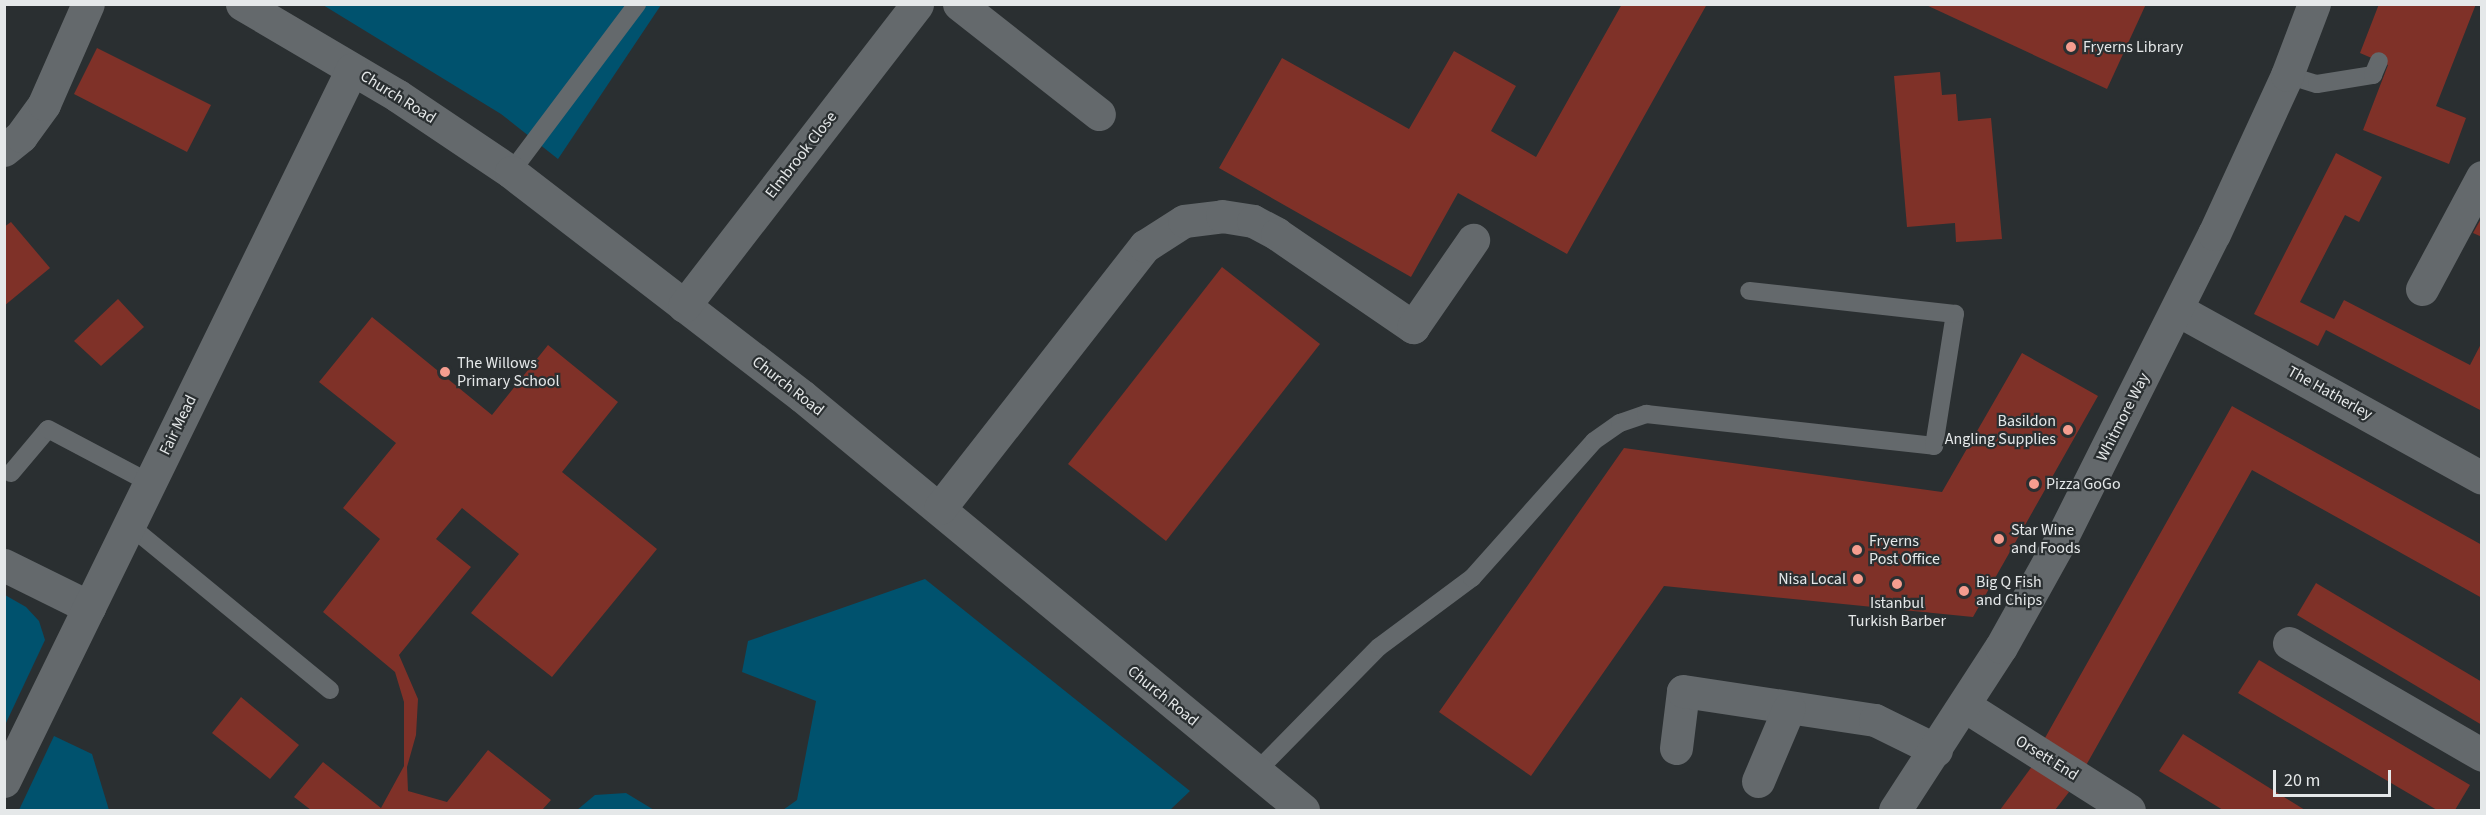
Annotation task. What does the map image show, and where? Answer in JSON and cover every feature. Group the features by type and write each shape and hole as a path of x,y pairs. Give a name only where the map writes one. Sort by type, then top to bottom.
{"street":[{"path":"4,150 21,136 44,104 88,4"},
{"name":"Church Road","path":"242,4 352,69 511,172 939,508 1068,619 1304,810"},
{"name":"Elmbrook Close","path":"684,306 917,4"},
{"path":"959,4 1099,114"},
{"name":"Whitmore Way","path":"1895,810 1965,706 2060,541 2178,310 2287,75 2314,4"},
{"name":"Fair Mead","path":"4,781 352,69"},
{"path":"2422,289 2481,177"},
{"path":"939,508 1145,246 1184,221 1222,216 1253,221 1277,234 1413,327 1473,240"},
{"name":"The Hatherley","path":"2178,310 2481,478"},
{"path":"4,566 89,607"},
{"path":"2289,643 2481,755"},
{"path":"1676,748 1683,691 1875,720 1936,750"},
{"name":"Orsett End","path":"1965,706 2129,810"},
{"path":"1758,782 1789,708"}],"lane":[{"path":"511,172 637,4"},
{"path":"2287,75 2317,84 2350,79 2373,75 2379,61"},
{"path":"1257,771 1379,647 1472,578 1594,441 1620,423 1646,414 1934,446 1955,314 1749,291"},
{"path":"11,473 48,429 150,483"},
{"path":"129,525 330,690"}],"shaded area":[{"path":"323,5 661,5 558,159 501,114"},
{"path":"925,579 1190,791 1170,810 783,810 797,800 816,701 742,672 748,641"},
{"path":"5,595 26,607 39,621 45,640 5,725"},
{"path":"54,736 92,754 109,810 19,810"},
{"path":"626,793 654,810 577,810 595,795"}],"building":[{"path":"1622,4 1707,4 1567,254 1458,193 1411,277 1219,168 1282,58 1409,129 1454,51 1516,86 1491,131 1536,157"},
{"name":"Fryerns Library","path":"1924,4 2146,4 2107,89"},
{"path":"2379,4 2476,4 2436,106 2466,118 2449,164 2363,130 2388,65 2360,53"},
{"path":"97,48 211,105 187,152 74,94"},
{"path":"1940,72 1942,95 1956,94 1958,121 1991,118 2002,239 1956,242 1955,223 1907,227 1894,76"},
{"path":"2336,153 2382,177 2359,222 2345,215 2300,302 2334,319 2344,300 2470,365 2482,342 2482,411 2326,330 2318,346 2254,314"},
{"path":"2482,217 2482,237 2473,233"},
{"path":"11,222 50,268 4,306 4,227"},
{"path":"1222,267 1320,344 1166,541 1068,464"},
{"path":"118,299 144,327 101,366 74,341"},
{"path":"372,317 492,415 548,345 618,402 562,472 657,549 552,677 471,613 519,554 462,508 436,539 471,567 399,655 418,699 416,735 407,767 408,791 447,802 488,750 551,800 542,810 311,810 294,797 323,762 381,808 404,766 404,702 395,672 323,612 380,539 343,508 396,443 319,382"},
{"path":"2022,353 2098,396 1973,617 1664,586 1531,776 1439,712 1624,448 1942,492"},
{"path":"2232,406 2482,545 2482,598 2252,470 2084,769 2041,745"},
{"path":"2316,583 2482,682 2482,725 2297,615"},
{"path":"2259,660 2470,785 2455,810 2437,810 2238,693"},
{"path":"241,697 299,745 270,779 212,733"},
{"path":"2183,734 2305,810 2223,810 2159,771"},
{"path":"2033,765 2069,792 2055,810 2000,810"}],"place":[{"name":"Fryerns Library","path":"2071,47"},
{"name":"The Willows Primary School","path":"445,372"},
{"name":"Basildon Angling Supplies","path":"2068,430"},
{"name":"Pizza GoGo","path":"2034,484"},
{"name":"Star Wine and Foods","path":"1999,539"},
{"name":"Fryerns Post Office","path":"1857,550"},
{"name":"Nisa Local","path":"1858,579"},
{"name":"Istanbul Turkish Barber","path":"1897,584"},
{"name":"Big Q Fish and Chips","path":"1964,591"}]}
